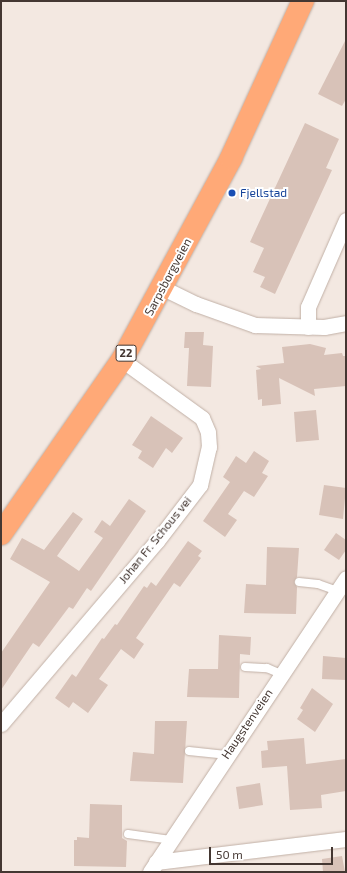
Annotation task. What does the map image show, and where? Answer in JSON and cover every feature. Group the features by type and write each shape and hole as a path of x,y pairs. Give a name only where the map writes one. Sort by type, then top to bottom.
{"highway":[{"name":"Sarpsborgveien","path":"1,534 122,360 163,288 231,158 303,1"}],"street":[{"path":"308,327 308,307 342,238 346,220"},
{"path":"163,288 196,304 255,326 308,327 346,323"},
{"name":"Johan Fr. Schous vei","path":"1,724 157,541 200,485 209,447 208,432 202,418 122,360"},
{"name":"Haugstenveien","path":"153,867 226,755 346,578"},
{"path":"153,867 346,839"}],"lane":[{"path":"299,582 318,584 337,591"},
{"path":"245,667 267,668 281,674"},
{"path":"189,751 226,755"},
{"path":"128,834 171,840"}],"building":[{"path":"346,39 346,99 342,106 318,94"},
{"path":"305,123 339,139 326,168 332,170 275,294 260,287 265,277 253,272 264,248 250,242"},
{"path":"185,332 204,332 203,345 213,346 211,387 187,386 189,348 184,348"},
{"path":"310,344 326,348 324,355 342,353 343,356 346,356 346,386 314,389 315,396 279,378 281,404 262,406 262,399 258,400 256,370 261,369 256,366 284,363 282,347"},
{"path":"316,410 319,440 296,442 294,412"},
{"path":"151,416 183,438 172,453 166,448 153,468 138,458 142,451 132,445"},
{"path":"254,451 269,461 262,473 268,476 254,497 244,491 228,514 237,520 225,537 203,521 230,482 223,477 236,456 246,463"},
{"path":"324,485 346,488 343,519 319,515"},
{"path":"129,499 146,511 91,591 87,588 73,609 69,607 39,647 33,643 1,690 1,653 50,582 10,559 22,538 44,550 73,512 83,519 57,556 79,571 103,538 94,532 102,520 110,526"},
{"path":"336,533 346,540 346,550 339,560 324,550"},
{"path":"188,541 202,551 198,556 201,558 180,587 174,583 136,638 144,644 134,659 121,649 99,679 108,685 88,713 73,702 69,708 55,698 72,674 76,677 102,638 104,639 115,624 117,625 144,586 147,588 151,582 156,586"},
{"path":"267,547 299,548 297,577 294,582 297,587 296,614 244,613 246,584 266,585"},
{"path":"219,635 251,637 250,655 240,654 239,698 187,697 189,669 218,669"},
{"path":"323,656 346,658 346,680 322,679"},
{"path":"312,688 333,704 315,732 297,719 303,710 300,708"},
{"path":"155,721 187,721 183,783 130,781 133,752 154,754"},
{"path":"304,738 306,764 346,759 346,791 321,795 322,808 290,810 287,766 262,768 261,751 268,750 267,741"},
{"path":"260,783 263,805 239,809 236,787"},
{"path":"90,804 122,805 122,838 127,841 126,867 74,866 74,840 77,840 77,837 89,838"},
{"path":"342,856 345,872 323,872 322,859"}],"place":[{"name":"Fjellstad","path":"232,193"}]}
